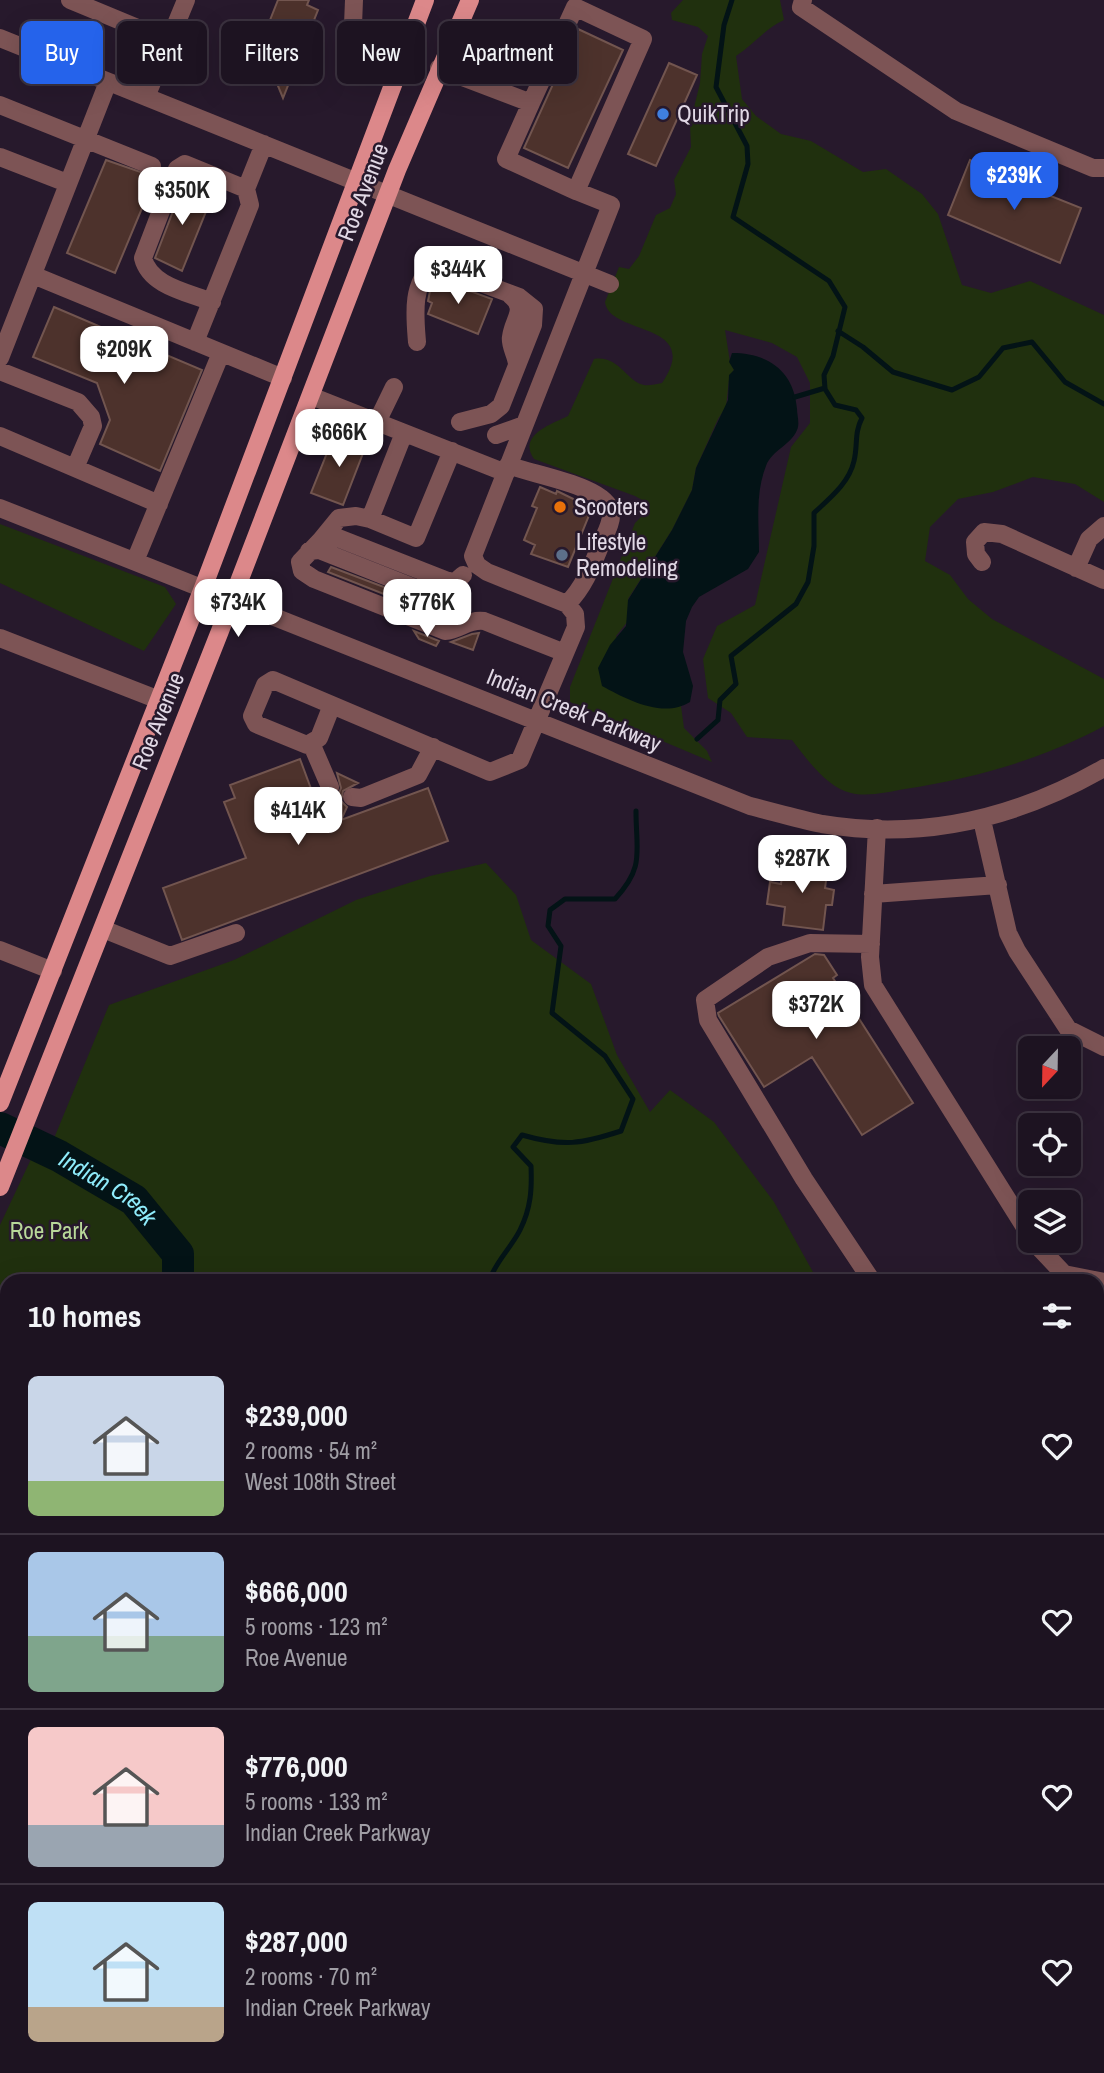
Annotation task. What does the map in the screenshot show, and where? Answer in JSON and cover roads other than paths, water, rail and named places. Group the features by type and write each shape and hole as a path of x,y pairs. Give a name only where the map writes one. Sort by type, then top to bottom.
{"main road":[{"name":"Roe Avenue","path":"0,1103 203,588 425,0"},
{"name":"Roe Avenue","path":"460,21 470,0"},
{"name":"Roe Avenue","path":"0,1187 233,599 439,68"}],"street":[{"path":"70,0 121,21"},
{"path":"177,21 186,0"},
{"path":"353,21 354,0"},
{"path":"803,0 801,7 956,111 1093,168 1104,168"},
{"path":"332,705 319,738 307,745 256,724 252,716 265,685 272,680 433,747 490,772 520,760 538,723 576,626 575,614 567,604 477,565 473,556 611,205 576,191 506,159 575,7 643,39 576,191"},
{"path":"0,38 610,284"},
{"path":"0,358 4,333 33,275 108,82"},
{"path":"146,97 151,84"},
{"path":"481,84 531,103"},
{"path":"0,105 152,166"},
{"path":"195,342 250,205 246,189 264,144"},
{"path":"0,157 67,183"},
{"path":"212,302 153,278 146,270 143,258 177,169 185,164 246,189"},
{"path":"417,342 414,305 426,273 433,265 507,292 529,304 534,314 499,409 458,417 450,451 416,538 370,519 356,516 339,519 300,566 314,579 445,631 454,631 474,620 484,621 565,653"},
{"path":"33,275 282,378"},
{"path":"135,561 220,353"},
{"path":"0,371 79,402 86,409 93,426 75,468"},
{"path":"377,422 394,387"},
{"path":"311,396 450,451 532,475 538,480 599,505 601,514 567,604"},
{"path":"496,435 524,425"},
{"path":"370,519 404,433"},
{"path":"0,436 159,504"},
{"name":"Indian Creek Parkway","path":"0,508 750,806 823,824 901,829 982,820 1061,793 1104,768"},
{"path":"1076,568 1089,539 1104,526"},
{"path":"982,562 976,554 975,542 984,532 1002,534 1104,580"},
{"path":"315,545 338,538 454,585 477,565"},
{"path":"0,638 159,700"},
{"path":"311,743 330,787"},
{"path":"352,797 360,798 418,775 433,747"},
{"path":"982,820 1008,933 1068,1029 1104,1047"},
{"path":"877,828 871,944 873,985 1018,1217"},
{"path":"873,894 998,884"},
{"path":"103,929 170,956 236,933"},
{"path":"867,1274 804,1179 708,1020 705,1000 768,957 810,943 871,944"},
{"path":"0,950 53,971"},
{"path":"1040,1253 1052,1274"}],"waterway":[{"path":"697,739 718,720 720,700 736,684 731,656 796,604 808,582 814,546 814,513 838,490 852,469 862,418 856,410 835,405 825,389 824,375 833,356 845,307 829,281 733,217 748,164 747,146 716,87 724,25 732,0"},
{"path":"838,331 863,347 893,372 952,390 979,377 1003,348 1032,342 1065,382 1104,404"},
{"path":"795,397 825,388"},
{"path":"492,1274 520,1230 529,1206 531,1166 513,1147 522,1135 572,1142 595,1139 621,1131 633,1099 605,1056 552,1013 561,946 548,926 550,910 565,899 615,899 625,888 637,858 636,811"},
{"name":"Indian Creek","path":"0,1128 59,1156 134,1200 178,1254 178,1274"}],"place":[{"name":"QuikTrip","path":"663,114"},
{"name":"Scooters","path":"560,507"},
{"name":"Lifestyle Remodeling","path":"562,555"}],"park label":[{"name":"Roe Park","path":"49,1231"}]}
